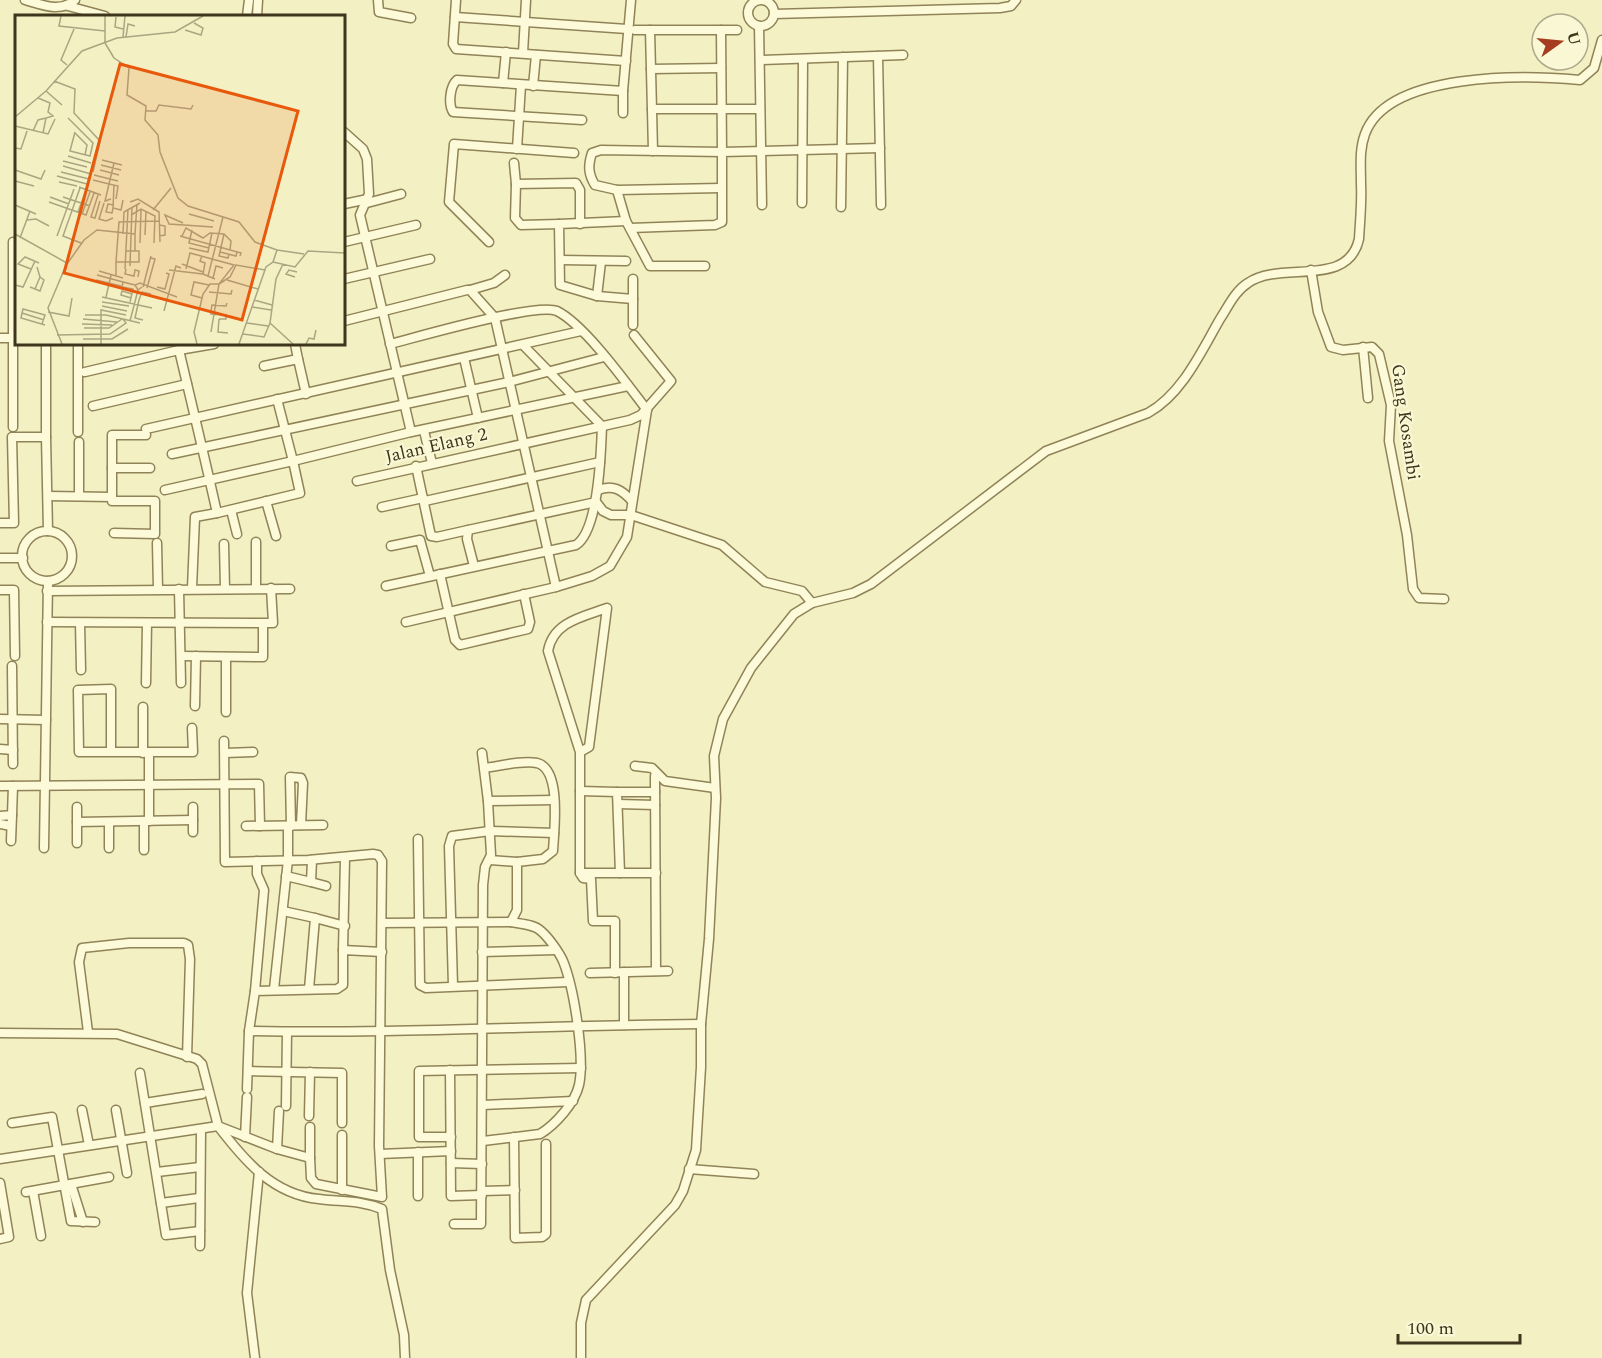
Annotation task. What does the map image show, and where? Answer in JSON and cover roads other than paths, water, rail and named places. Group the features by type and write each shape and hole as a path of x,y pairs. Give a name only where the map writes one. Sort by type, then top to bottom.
{"street":[{"path":"25,0 51,7 71,3 102,15"},
{"path":"248,15 249,0"},
{"path":"257,15 258,0"},
{"path":"456,0 453,44 456,49 626,61"},
{"path":"523,53 526,0"},
{"path":"623,113 623,91 631,29 631,0"},
{"path":"774,14 1000,8 1011,6 1016,0"},
{"path":"368,2 378,3 379,12 384,15 411,18"},
{"path":"755,2 768,3 774,14 769,23 759,26 754,24 748,15 748,10 755,2"},
{"path":"455,17 650,30 737,30"},
{"path":"759,26 762,205"},
{"path":"650,30 653,151"},
{"path":"514,163 516,184 514,218 520,225 715,225 722,222 721,30"},
{"path":"581,1358 582,1313 586,1300 675,1204 683,1191 688,1169 696,1150 701,1067 700,1024 709,939 715,789 714,756 717,738 735,693 751,668 794,614 812,603 853,593 871,584 1046,451 1156,409 1178,387 1241,288 1255,279 1278,272 1341,265 1353,256 1357,249 1361,206 1361,148 1370,125 1389,105 1413,93 1455,82 1546,78 1580,80 1594,68 1601,53 1602,40"},
{"path":"503,83 506,52"},
{"path":"533,86 536,55"},
{"path":"878,56 881,205"},
{"path":"760,60 903,56"},
{"path":"841,207 843,57"},
{"path":"802,203 803,59"},
{"path":"651,69 722,68"},
{"path":"582,120 453,112 451,109 452,87 456,80 623,91"},
{"path":"517,149 521,85"},
{"path":"652,108 760,109"},
{"path":"345,133 366,153 367,201 360,215 411,432"},
{"path":"489,242 449,202 453,144 574,153"},
{"path":"721,188 617,190 595,185 590,177 589,162 592,153 601,150 722,152 880,148"},
{"path":"516,184 576,183 580,190 580,224"},
{"path":"617,190 628,224 650,266 705,266"},
{"path":"345,204 401,194"},
{"path":"559,224 560,285 597,296 633,300"},
{"path":"345,242 416,225"},
{"path":"13,242 15,338 13,427"},
{"path":"345,279 430,259"},
{"path":"561,260 626,261"},
{"path":"597,296 601,262"},
{"path":"1311,270 1318,312 1331,347 1343,350 1362,347 1368,398"},
{"path":"345,321 470,290 494,282 505,275"},
{"path":"633,279 633,325"},
{"path":"470,290 495,318 514,410 556,587"},
{"path":"390,344 495,318 549,308 564,316 581,331 647,410"},
{"path":"114,533 155,534 155,501 112,501 112,435 146,432 195,418 396,372 524,346 581,331"},
{"path":"406,622 556,587 592,576 610,566 627,537 647,410 671,381 634,335"},
{"path":"0,338 15,338"},
{"path":"46,345 48,531"},
{"path":"78,345 78,432"},
{"path":"85,372 208,345"},
{"path":"295,345 306,394"},
{"path":"386,586 580,543 596,502 602,426 524,346"},
{"name":"Gang Kosambi","path":"1362,347 1375,348 1379,354 1390,405 1389,441 1404,518 1414,593 1419,598 1444,599"},
{"path":"179,350 217,513"},
{"path":"172,454 509,381 604,357"},
{"path":"464,358 478,418"},
{"path":"264,366 298,359"},
{"path":"93,406 187,384"},
{"path":"165,490 411,432 628,386"},
{"path":"192,588 195,517 300,493 277,399"},
{"name":"Jalan Elang 2","path":"357,481 636,418 647,410"},
{"path":"424,431 432,463"},
{"path":"0,523 14,523 12,437 46,437"},
{"path":"79,442 79,496"},
{"path":"382,507 600,462"},
{"path":"416,466 432,537 596,502"},
{"path":"112,468 150,468"},
{"path":"598,490 608,487 618,489 632,501"},
{"path":"48,496 112,496"},
{"path":"266,501 276,536"},
{"path":"596,502 607,514 631,515 722,545 765,582 802,591 812,603"},
{"path":"231,510 237,534"},
{"path":"468,530 467,540 474,566"},
{"path":"48,531 59,534 66,540 72,557 65,574 48,581 31,575 22,558 30,538 48,531"},
{"path":"391,546 420,540 430,576"},
{"path":"256,542 256,588"},
{"path":"157,543 158,589"},
{"path":"224,544 225,589"},
{"path":"0,558 22,558"},
{"path":"440,574 455,640 460,645 528,629 530,622 524,594"},
{"path":"44,848 48,581"},
{"path":"47,591 192,588 290,589"},
{"path":"47,622 273,623 271,588"},
{"path":"179,589 181,683"},
{"path":"0,590 14,590 15,656"},
{"path":"580,752 589,747 607,608 575,619 559,628 550,641 548,651 580,752 580,873 583,878 591,879 593,921 615,921 624,1025"},
{"path":"80,623 81,670"},
{"path":"146,683 147,623"},
{"path":"180,656 262,657 263,624"},
{"path":"195,706 196,656"},
{"path":"226,657 226,712"},
{"path":"12,666 13,764"},
{"path":"111,752 111,689 78,690 79,752 146,753 193,752 192,728"},
{"path":"143,707 149,786 144,850"},
{"path":"0,719 46,720"},
{"path":"573,731 590,732"},
{"path":"224,741 225,862 312,860 373,854 381,858 383,923 380,1154 382,1197 342,1190 312,1181 310,1127"},
{"path":"0,749 12,750"},
{"path":"225,753 253,752"},
{"path":"454,1224 482,1224 482,952 484,873 490,860 490,831 482,753"},
{"path":"485,768 540,764 549,772 554,800 553,851 549,857 517,862 490,860"},
{"path":"635,766 652,768 665,781 715,789"},
{"path":"274,989 288,860 290,777 298,776 303,783 301,825"},
{"path":"655,776 656,971"},
{"path":"0,786 259,784 260,826"},
{"path":"10,841 13,786"},
{"path":"580,790 656,792"},
{"path":"617,792 620,873"},
{"path":"488,801 554,800"},
{"path":"618,804 656,805"},
{"path":"77,843 78,807"},
{"path":"193,807 193,832"},
{"path":"0,816 12,815"},
{"path":"77,822 193,820"},
{"path":"109,822 109,848"},
{"path":"0,824 11,826"},
{"path":"246,826 323,825"},
{"path":"453,986 449,846 452,836 490,831 554,832"},
{"path":"418,840 420,985 426,988 483,987 568,982"},
{"path":"255,991 337,989 343,985 345,858"},
{"path":"311,882 312,860"},
{"path":"245,1137 249,1031 264,890 257,874 257,861"},
{"path":"511,922 517,910 517,862"},
{"path":"580,873 656,873"},
{"path":"286,876 326,886"},
{"path":"283,911 345,926"},
{"path":"309,990 315,918"},
{"path":"383,923 511,922 535,927 543,932 563,961 577,1025 581,1068 574,1101 546,1131 540,1134 483,1141"},
{"path":"88,1032 79,962 82,948 129,943 184,943 190,959 188,1057"},
{"path":"343,950 382,952"},
{"path":"482,952 556,950"},
{"path":"590,973 668,971"},
{"path":"249,1031 382,1032 577,1025 700,1024"},
{"path":"277,1149 287,1072 287,1032"},
{"path":"0,1033 117,1034 188,1057 202,1064 218,1126 244,1160 286,1191 316,1199 367,1202 382,1209 390,1270 404,1335 405,1358"},
{"path":"451,1137 419,1137 419,1071 581,1068"},
{"path":"450,1070 452,1196 515,1190"},
{"path":"248,1071 342,1073 342,1122"},
{"path":"309,1116 310,1072"},
{"path":"140,1073 166,1235 200,1231"},
{"path":"145,1103 202,1094"},
{"path":"483,1105 574,1101"},
{"path":"82,1110 89,1145"},
{"path":"116,1110 128,1173"},
{"path":"12,1123 52,1117 68,1184 71,1221 95,1222"},
{"path":"0,1159 218,1126 277,1149 310,1158"},
{"path":"200,1246 201,1130"},
{"path":"342,1135 342,1190"},
{"path":"514,1137 515,1238 542,1237 546,1234 546,1144"},
{"path":"380,1154 451,1151"},
{"path":"417,1152 418,1196"},
{"path":"451,1163 482,1164"},
{"path":"157,1172 200,1167"},
{"path":"688,1169 754,1174"},
{"path":"255,1358 247,1293 259,1172"},
{"path":"41,1236 29,1191 109,1178"},
{"path":"0,1183 9,1237 0,1239"},
{"path":"161,1203 199,1198"}]}
